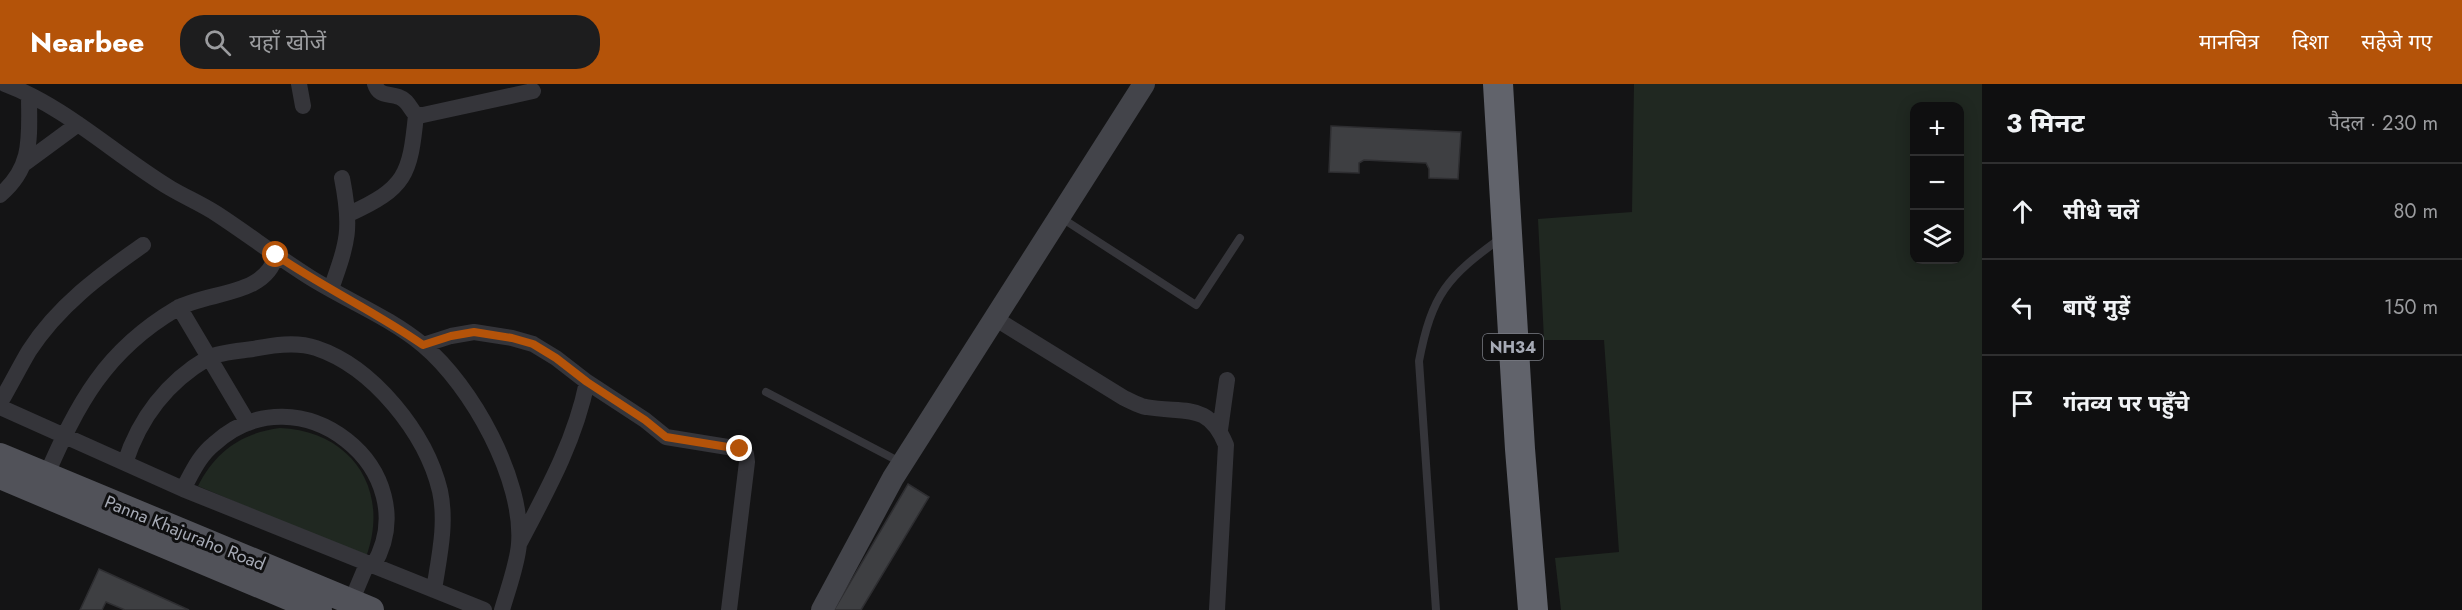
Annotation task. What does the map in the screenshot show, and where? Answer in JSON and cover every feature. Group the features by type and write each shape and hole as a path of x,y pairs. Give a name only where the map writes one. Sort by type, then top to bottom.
{"highway":[{"name":"NH34","path":"1498,84 1527,560 1533,610"}],"main road":[{"path":"822,610 903,463 1144,84"},
{"name":"Panna Khajuraho Road","path":"0,456 361,606"},
{"name":"Panna Khajuraho Road","path":"0,476 319,610"}],"street":[{"path":"5,84 29,95 78,124 170,188 215,212 276,255 391,322 423,345 463,388 485,422 500,454 515,497 519,544"},
{"path":"299,84 303,106"},
{"path":"349,214 385,194 398,183 408,170 412,153 416,115 407,102 400,97 382,94 377,91 375,84"},
{"path":"416,115 534,91"},
{"path":"0,195 20,175 25,163 28,147 29,95"},
{"path":"25,163 78,124"},
{"path":"331,289 346,248 349,214 342,178"},
{"path":"143,245 99,276 66,305 30,351 0,405 183,489 484,610"},
{"path":"46,476 84,396 107,364 131,341 179,307 256,282 267,274 274,264 276,255"},
{"path":"179,307 248,423"},
{"path":"996,319 1124,398 1145,407 1188,410 1205,414 1220,430 1226,445 1217,610"},
{"path":"423,345 451,336 474,332 533,344 645,420 666,437 740,449 746,454 747,462 729,610"},
{"path":"125,463 132,441 151,408 166,391 210,357 266,346 300,344 315,347 341,358 357,369 405,417 427,454 440,491 444,528 434,590"},
{"path":"1220,430 1227,380"},
{"path":"502,610 519,544 555,476 580,415 587,382"},
{"path":"183,489 194,468 213,444 225,434 248,423 284,417 314,422 341,435 362,454 376,478 384,505 384,533 370,565 361,606"}],"lane":[{"path":"1060,217 1196,305 1240,238"},
{"path":"1436,610 1419,361 1425,332 1445,286 1470,261 1506,235"},
{"path":"766,392 903,463"}],"shaded area":[{"path":"1634,84 1982,84 1982,610 1561,610 1555,558 1619,552 1604,340 1544,340 1538,219 1632,212"},
{"path":"280,428 305,432 327,440 345,452 359,468 368,487 373,509 372,532 366,557 198,486 212,463 231,446 253,434"}],"building":[{"path":"1331,126 1461,132 1458,179 1429,178 1426,163 1364,160 1359,163 1359,173 1329,172"},
{"path":"908,484 929,497 861,610 834,610"},
{"path":"99,569 189,610 125,610 106,602 102,610 80,610"}],"route":[{"path":"276,255 316,281 391,322 423,345 451,336 474,332 533,344 645,420 666,437 740,449"}]}
